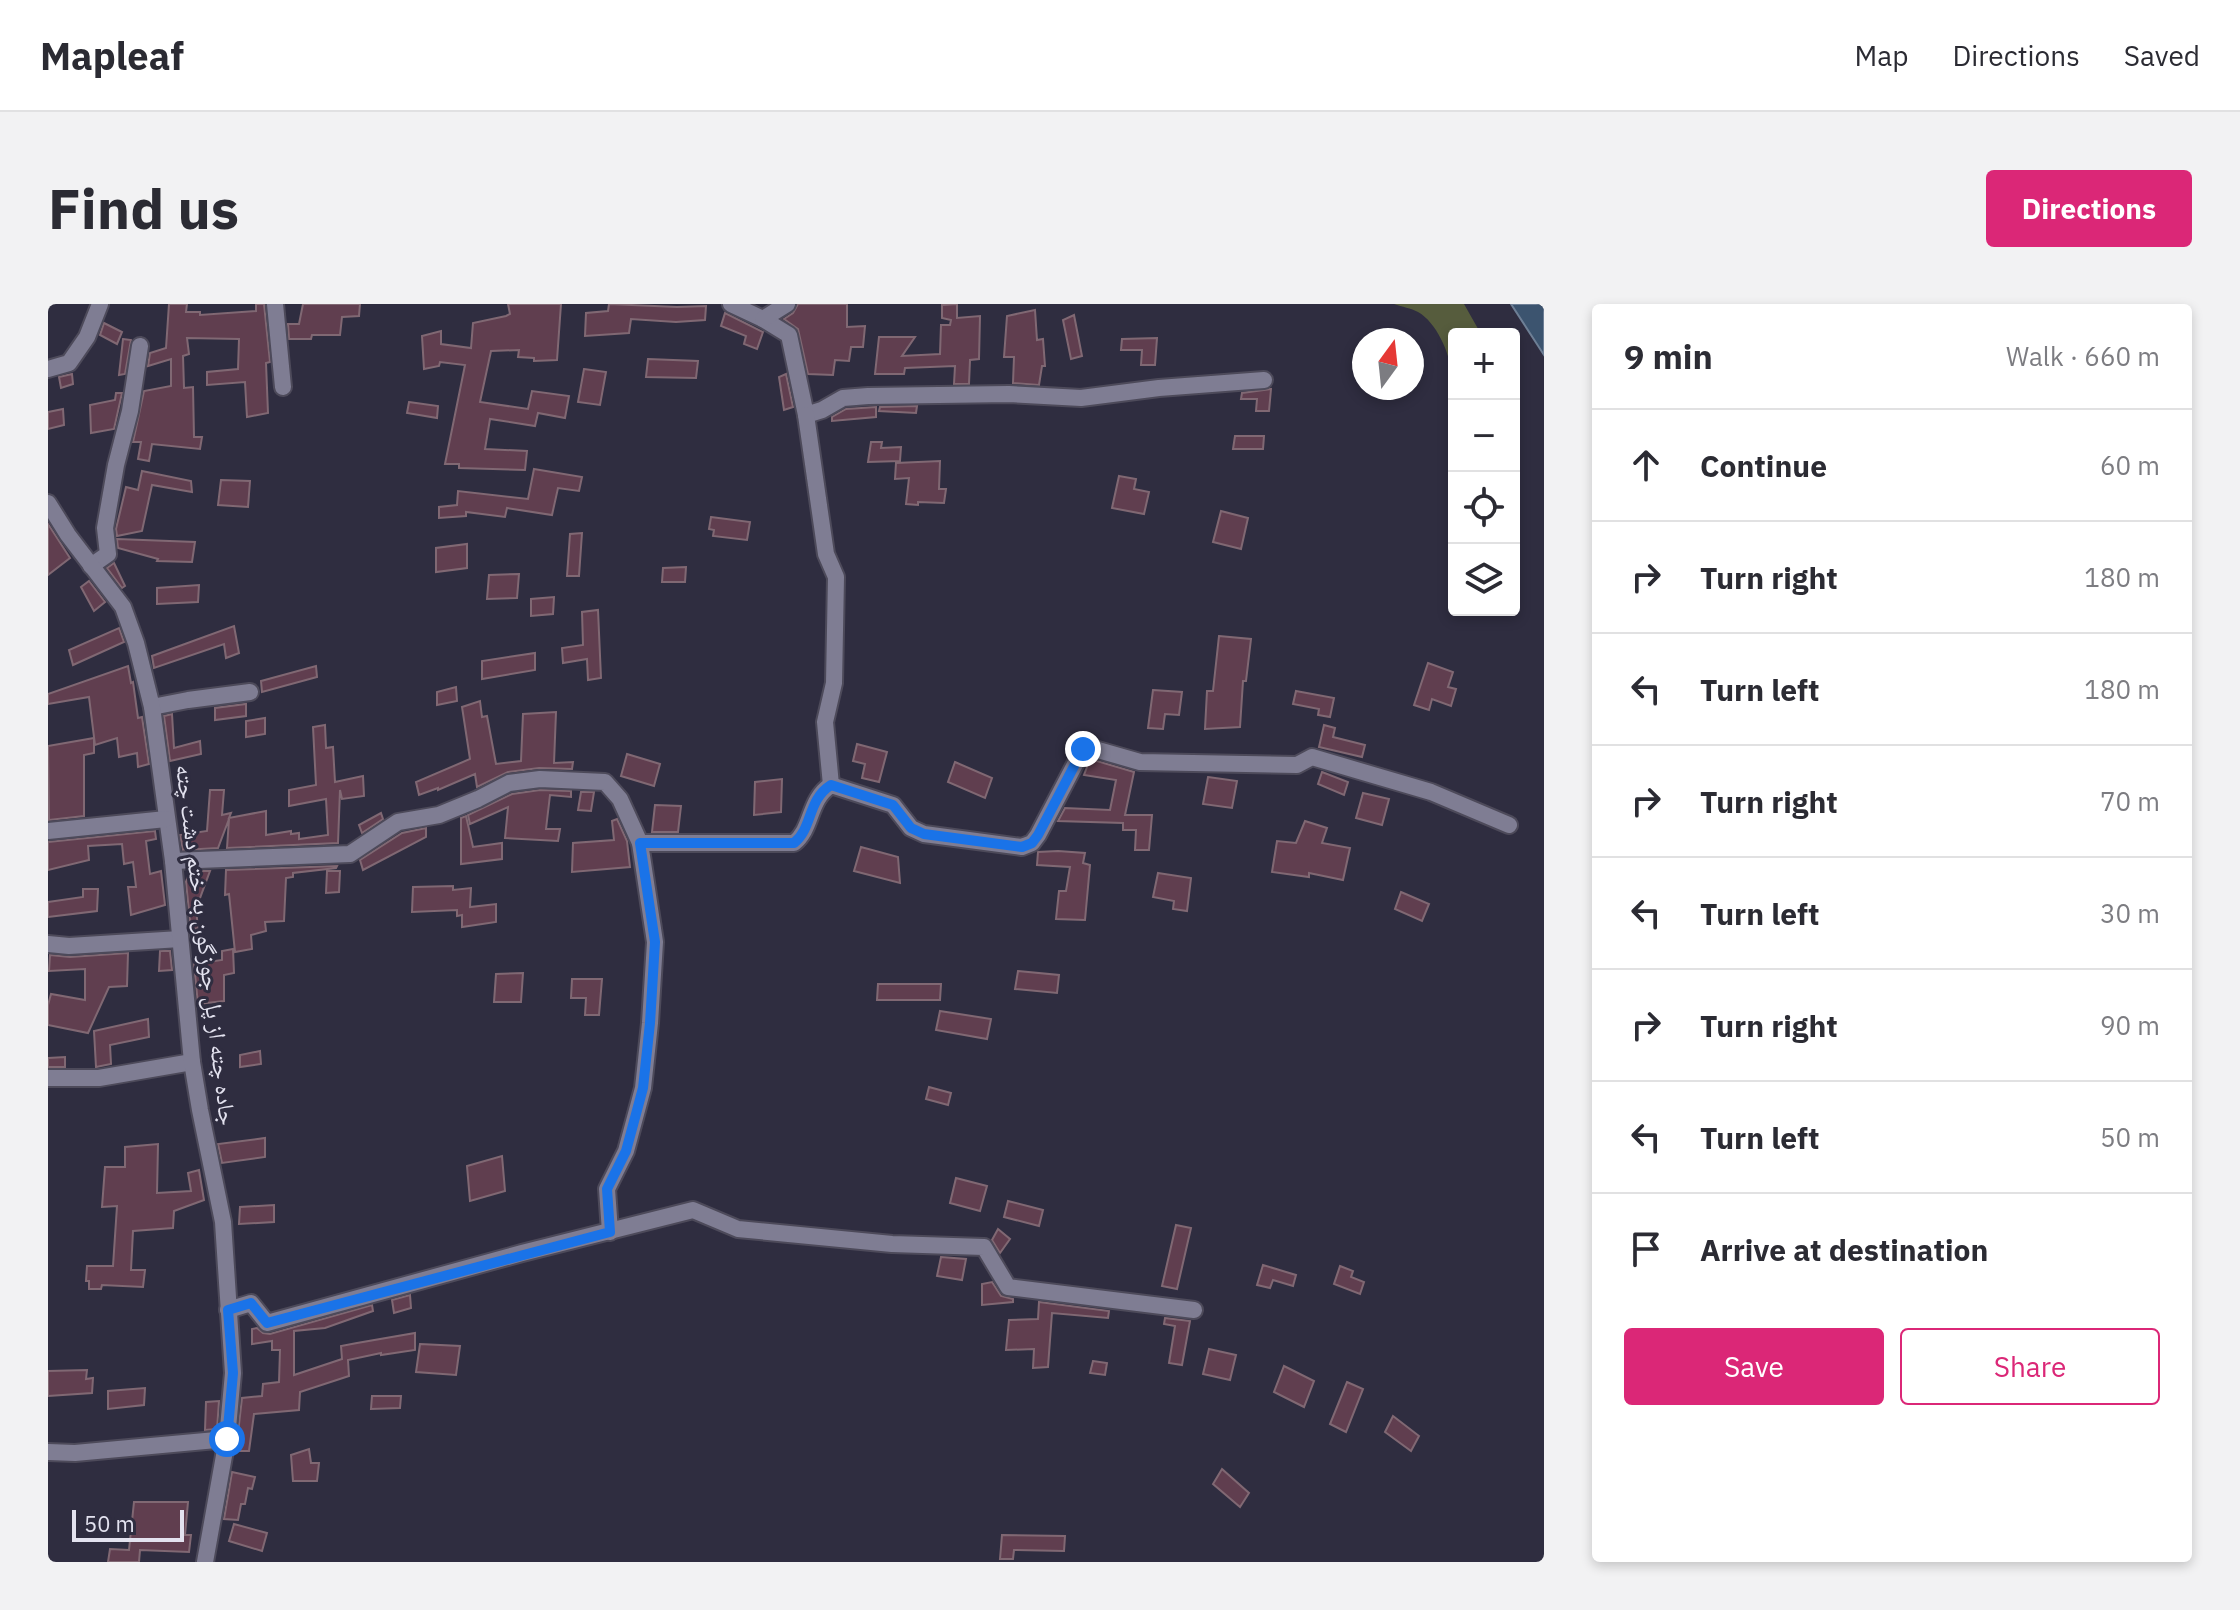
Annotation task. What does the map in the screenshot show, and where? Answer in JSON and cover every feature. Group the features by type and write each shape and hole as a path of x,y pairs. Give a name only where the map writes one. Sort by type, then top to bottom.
{"street":[{"path":"48,369 69,363 87,337 100,304"},
{"path":"275,304 283,387"},
{"path":"731,304 789,335 806,415 826,554 836,577 834,683 825,722 831,785"},
{"path":"763,319 787,304"},
{"path":"91,566 108,554 105,528 116,465 130,411 140,346"},
{"path":"806,415 843,398 868,396 1009,394 1081,398 1264,380"},
{"name":"جاده چته از پل جوزگون به ختم دشت چته","path":"48,503 68,535 123,607 136,643 152,707 173,861 192,1062 223,1222 233,1373 227,1439 205,1562"},
{"path":"152,707 250,692"},
{"path":"831,785 893,805 911,828 924,834 1022,847 1032,843 1038,835 1083,749 1091,748 1140,762 1297,765 1312,757 1431,792 1509,825"},
{"path":"173,861 350,854 398,822 439,815 509,783 540,779 605,782 620,799 640,843 655,942 643,1088 626,1151 607,1189 610,1232"},
{"path":"640,843 794,843 801,837 820,792 831,785"},
{"path":"48,831 166,819"},
{"path":"48,944 69,946 180,939"},
{"path":"48,1078 99,1078 192,1062"},
{"path":"228,1310 251,1303 267,1323 693,1210 738,1229 892,1244 984,1247 1008,1287 1194,1310"},
{"path":"48,1452 75,1453 227,1439"}],"green space":[{"path":"1394,304 1464,304 1478,328 1448,328 1448,357 1431,323 1412,309"}],"water":[{"path":"1511,304 1544,304 1544,355"}],"building":[{"path":"169,304 187,304 186,312 200,312 200,315 256,311 256,304 264,304 270,362 266,363 268,413 247,417 245,382 207,385 207,372 238,369 239,339 187,338 189,354 183,356 184,388 193,387 194,437 202,437 200,449 152,444 149,461 138,459 141,442 133,442 144,391 171,386 171,359 148,366 150,353 166,348"},
{"path":"303,304 360,304 359,316 342,317 340,335 289,339 288,324 299,324"},
{"path":"508,304 561,304 557,360 534,361 534,358 518,357 519,350 491,351 480,402 528,409 532,391 569,396 565,418 538,413 535,426 490,419 485,449 527,451 525,470 459,468 459,464 445,464 465,365 440,362 439,366 424,369 422,336 441,331 441,344 471,348 473,323 510,314"},
{"path":"609,304 706,306 705,320 631,319 629,333 585,336 586,313 608,311"},
{"path":"798,304 847,304 847,327 865,326 863,347 851,347 849,361 835,360 833,375 808,374 798,329 784,319 793,313"},
{"path":"957,304 957,318 980,316 979,359 970,360 969,384 954,384 955,366 905,368 904,374 875,374 879,337 915,337 902,356 940,354 941,325 950,325 951,320 942,318 942,305"},
{"path":"1035,310 1037,340 1043,339 1045,366 1042,366 1039,385 1013,383 1014,357 1004,357 1007,316"},
{"path":"725,313 763,332 757,349 744,344 746,336 721,326"},
{"path":"1074,315 1082,356 1071,359 1063,320"},
{"path":"104,323 122,332 117,344 100,335"},
{"path":"1157,338 1155,365 1141,365 1142,350 1121,350 1122,339"},
{"path":"123,339 131,340 125,374 119,375"},
{"path":"648,359 698,361 696,378 646,377"},
{"path":"584,369 606,372 600,405 578,402"},
{"path":"72,374 73,384 61,388 59,377"},
{"path":"786,374 793,407 784,410 779,377"},
{"path":"1271,389 1269,411 1256,411 1257,399 1241,399 1242,393"},
{"path":"116,393 122,393 114,429 91,433 90,405 115,400"},
{"path":"409,402 438,406 437,418 407,413"},
{"path":"917,406 916,413 879,411 880,407"},
{"path":"876,407 876,417 832,421 832,417 846,409"},
{"path":"63,409 64,425 48,429 48,412"},
{"path":"1235,436 1264,436 1263,449 1233,449"},
{"path":"871,442 882,442 881,448 901,447 900,461 868,462"},
{"path":"940,461 939,489 946,489 944,503 906,504 909,478 895,479 896,463"},
{"path":"534,469 582,477 579,491 558,488 552,515 507,508 505,517 466,512 466,516 439,518 439,507 457,505 458,491 528,499"},
{"path":"142,471 191,481 192,492 152,485 142,531 117,536 126,487 138,490"},
{"path":"1119,476 1136,479 1134,489 1149,492 1144,514 1112,508"},
{"path":"221,480 250,481 248,507 218,505"},
{"path":"1221,511 1248,518 1241,549 1213,542"},
{"path":"711,517 750,522 747,540 713,536 714,530 709,529"},
{"path":"48,524 70,558 48,575"},
{"path":"582,533 579,576 567,576 570,534"},
{"path":"117,539 195,542 192,562 157,561 118,548"},
{"path":"467,544 467,568 436,572 436,548"},
{"path":"114,563 125,586 122,588 107,568"},
{"path":"686,567 685,582 662,582 663,568"},
{"path":"519,574 517,598 487,599 489,575"},
{"path":"89,581 105,602 94,611 81,587"},
{"path":"199,585 198,602 157,604 157,588"},
{"path":"554,597 553,614 531,616 531,599"},
{"path":"598,610 601,678 588,680 587,659 563,663 562,648 583,645 582,612"},
{"path":"234,626 239,653 226,658 224,644 154,668 152,656"},
{"path":"119,628 124,642 73,665 69,650"},
{"path":"1219,636 1251,639 1246,681 1243,681 1240,727 1205,729 1207,691 1213,691"},
{"path":"535,653 535,670 482,679 482,661"},
{"path":"1428,663 1453,672 1448,687 1456,689 1451,706 1432,699 1429,710 1414,705"},
{"path":"128,666 138,718 142,717 149,764 138,767 137,753 119,757 117,738 95,745 89,697 48,704 48,694"},
{"path":"316,666 317,677 262,692 261,681"},
{"path":"456,687 457,701 437,705 437,692"},
{"path":"1153,690 1182,692 1179,715 1165,714 1163,729 1148,728"},
{"path":"1296,691 1334,698 1330,717 1318,715 1319,709 1293,704"},
{"path":"480,701 482,717 487,716 496,764 521,761 523,714 556,712 554,763 573,762 572,769 539,768 508,772 477,787 475,774 419,795 416,782 470,759 462,707"},
{"path":"246,704 246,716 215,720 215,708"},
{"path":"172,714 174,748 200,741 201,754 170,761 164,716"},
{"path":"265,718 265,734 246,737 246,721"},
{"path":"325,725 326,748 333,747 335,782 363,776 364,796 342,799 340,790 338,843 227,848 229,819 218,848 183,850 180,835 207,831 210,790 224,790 222,815 231,813 229,818 266,811 266,835 291,831 291,834 299,833 299,839 328,835 326,799 289,806 289,790 316,785 313,727"},
{"path":"1324,725 1335,728 1333,737 1365,745 1362,757 1319,747"},
{"path":"94,738 94,753 84,755 84,816 49,820 48,746"},
{"path":"857,744 887,752 879,782 862,778 865,764 853,761"},
{"path":"627,754 660,764 654,786 621,776"},
{"path":"1090,759 1134,772 1125,815 1152,815 1149,850 1135,850 1136,830 1123,830 1123,823 1058,821 1065,808 1110,810 1116,780 1084,775"},
{"path":"955,762 992,778 985,798 948,782"},
{"path":"1322,772 1348,782 1344,795 1318,784"},
{"path":"1208,777 1237,781 1232,808 1203,804"},
{"path":"782,779 781,812 754,815 755,782"},
{"path":"540,790 571,791 571,797 550,795 546,829 560,829 558,841 505,838 508,807 470,824 468,815 512,794"},
{"path":"581,792 594,792 591,811 578,810"},
{"path":"1363,793 1389,799 1382,825 1356,818"},
{"path":"655,805 681,806 678,832 652,832"},
{"path":"381,813 383,819 362,833 359,825"},
{"path":"466,816 473,847 502,843 502,859 461,864 461,818"},
{"path":"617,819 627,841 630,867 572,872 573,843 614,840 612,821"},
{"path":"1305,821 1327,828 1322,843 1350,848 1343,880 1309,873 1309,877 1272,872 1277,841 1296,843"},
{"path":"426,828 426,837 363,870 360,860 402,833"},
{"path":"155,831 156,839 146,841 150,874 161,871 165,905 131,915 128,887 136,887 133,862 124,864 122,844 88,846 89,860 48,870 48,842"},
{"path":"861,847 898,857 900,883 854,871"},
{"path":"1038,852 1085,853 1083,863 1090,865 1085,920 1056,919 1059,891 1066,891 1070,867 1037,865"},
{"path":"337,866 293,873 293,877 286,878 284,921 265,922 266,931 251,935 252,949 235,952 229,894 225,895 226,870"},
{"path":"190,871 210,871 196,909 198,928 191,930 186,882"},
{"path":"327,871 340,871 339,892 326,893"},
{"path":"1158,873 1191,878 1187,911 1173,909 1174,901 1153,897"},
{"path":"453,886 453,890 471,888 470,907 496,904 496,922 462,927 462,915 457,916 457,910 412,912 413,887"},
{"path":"83,889 98,889 97,911 48,917 48,902 83,897"},
{"path":"1401,892 1429,904 1422,921 1395,909"},
{"path":"233,949 234,973 224,975 224,1001 198,1004 194,964 222,960 222,951"},
{"path":"160,951 170,951 172,970 159,971"},
{"path":"128,953 127,986 109,987 88,1033 48,1025 51,994 85,1000 85,969 49,971 50,955 70,957"},
{"path":"1018,971 1059,975 1057,993 1015,989"},
{"path":"523,973 521,1002 494,1002 496,974"},
{"path":"572,979 602,979 599,1015 585,1015 586,998 571,998"},
{"path":"878,984 941,984 940,1000 877,1000"},
{"path":"940,1011 991,1019 987,1039 936,1030"},
{"path":"148,1019 149,1037 110,1045 111,1064 96,1067 94,1031"},
{"path":"260,1051 261,1064 240,1067 240,1055"},
{"path":"65,1057 65,1067 48,1067 48,1058"},
{"path":"929,1087 951,1093 948,1105 926,1099"},
{"path":"265,1138 265,1157 222,1163 218,1144"},
{"path":"158,1144 157,1193 191,1191 188,1173 199,1170 204,1200 174,1211 173,1228 133,1231 131,1270 145,1270 143,1287 102,1285 101,1289 89,1289 87,1266 113,1266 117,1206 102,1207 105,1167 125,1167 125,1147"},
{"path":"502,1156 505,1191 470,1201 467,1166"},
{"path":"956,1178 987,1186 980,1211 950,1203"},
{"path":"1008,1201 1043,1210 1039,1226 1004,1217"},
{"path":"274,1205 274,1222 239,1224 240,1207"},
{"path":"1176,1225 1191,1228 1177,1289 1162,1286"},
{"path":"998,1229 1010,1239 1000,1253 992,1240"},
{"path":"941,1257 966,1259 962,1280 937,1276"},
{"path":"1263,1265 1296,1275 1293,1286 1273,1280 1270,1288 1257,1285"},
{"path":"1340,1266 1353,1271 1351,1277 1364,1282 1360,1294 1334,1284"},
{"path":"992,1282 1001,1296 1013,1299 1013,1302 982,1305 982,1284"},
{"path":"410,1295 411,1308 394,1313 392,1300"},
{"path":"1039,1302 1109,1311 1108,1318 1052,1313 1048,1367 1033,1368 1034,1349 1006,1350 1009,1320 1038,1319"},
{"path":"372,1305 373,1311 325,1328 294,1331 294,1375 342,1359 341,1346 415,1333 415,1350 348,1360 349,1376 300,1392 299,1410 254,1414 249,1451 236,1451 242,1398 262,1396 263,1384 279,1382 280,1350 272,1350 272,1341 252,1344 252,1329 270,1334"},
{"path":"1165,1318 1190,1321 1182,1365 1169,1363 1175,1326 1164,1324"},
{"path":"420,1344 460,1346 456,1375 416,1372"},
{"path":"1209,1349 1236,1355 1230,1380 1203,1374"},
{"path":"1093,1361 1107,1363 1105,1375 1090,1373"},
{"path":"1284,1366 1314,1381 1304,1407 1274,1392"},
{"path":"87,1370 86,1379 93,1378 92,1393 48,1396 48,1371"},
{"path":"1347,1382 1363,1389 1346,1432 1330,1424"},
{"path":"145,1388 144,1405 108,1409 108,1391"},
{"path":"372,1396 401,1396 400,1408 371,1409"},
{"path":"219,1401 217,1429 205,1430 206,1402"},
{"path":"1393,1416 1419,1436 1411,1451 1385,1432"},
{"path":"309,1449 311,1463 319,1463 317,1481 293,1481 291,1455"},
{"path":"1222,1469 1249,1493 1240,1507 1213,1484"},
{"path":"232,1472 255,1477 252,1489 248,1488 245,1504 241,1504 238,1520 224,1519"},
{"path":"134,1502 188,1502 185,1535 191,1535 189,1552 140,1550 139,1562 108,1562 110,1549 129,1550"},
{"path":"234,1524 267,1533 262,1551 229,1541"},
{"path":"1002,1535 1065,1536 1064,1551 1014,1550 1013,1559 1000,1559"}],"route":[{"path":"227,1439 233,1373 228,1310 251,1303 267,1323 610,1232 607,1189 626,1151 643,1088 650,1023 655,942 640,843 794,843 801,837 820,792 831,785 893,805 911,828 924,834 1022,847 1032,843 1038,835 1083,749"}]}
